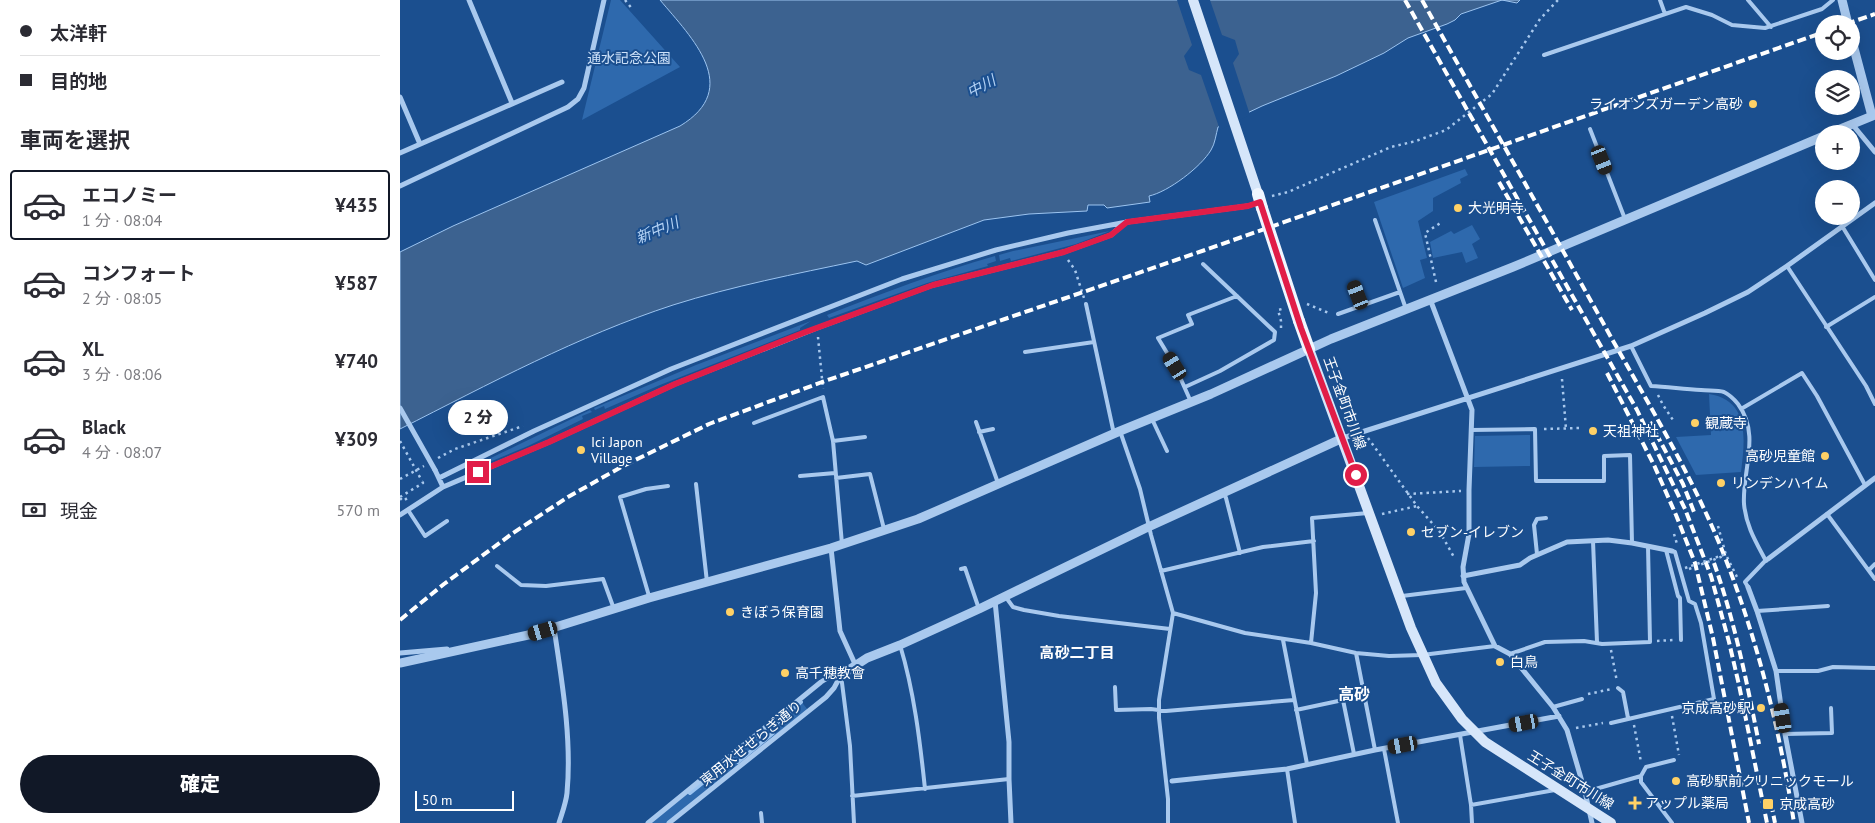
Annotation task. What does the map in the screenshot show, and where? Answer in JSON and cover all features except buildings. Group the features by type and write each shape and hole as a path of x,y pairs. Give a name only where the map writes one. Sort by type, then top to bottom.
{"main road":[{"name":"王子金町市川線","path":"1193,0 1263,200 1299,321 1399,596 1422,655 1436,683 1447,700 1474,732 1496,751 1611,823"}],"street":[{"path":"469,0 512,104"},
{"path":"400,186 568,107 578,99 584,88 604,0"},
{"path":"1842,0 1846,15"},
{"path":"1858,60 1874,116 1852,124 1875,152"},
{"path":"400,153 562,82"},
{"path":"400,97 420,144"},
{"path":"400,663 518,638 650,598 842,545 918,520 1309,349 1512,267 1815,140"},
{"path":"439,478 534,430 671,369 902,279 1016,244 1127,222 1248,206 1263,200"},
{"path":"648,823 829,677 841,674 855,664 979,610 1223,492 1343,438 1631,346 1706,314 1748,292 1875,202"},
{"path":"400,515 443,487 549,442 675,384 933,285 1064,252 1111,235 1127,222"},
{"path":"1430,299 1472,410 1469,534 1463,567 1466,588 1495,646 1510,654 1553,707 1567,730 1592,823"},
{"path":"400,408 443,487"},
{"path":"1767,560 1875,478"},
{"path":"1463,576 1520,566 1537,554 1567,542 1608,540 1669,551"},
{"path":"831,548 840,631 855,664"},
{"path":"1748,587 1776,671 1785,734 1802,823"},
{"path":"995,601 1009,742 1008,779 1011,823"},
{"path":"554,628 568,754 567,794 559,823"},
{"path":"400,652 464,649"},
{"name":"東用水せせらぎ通り","path":"669,823 826,697 834,688 841,674"},
{"path":"1169,781 1287,769 1354,754 1559,716"}],"lane":[{"path":"1660,0 1665,14"},
{"path":"1748,0 1770,27"},
{"path":"1544,55 1686,8 1712,15 1732,25 1765,28 1822,9 1833,0"},
{"path":"1590,129 1625,219"},
{"path":"1375,220 1406,309"},
{"path":"1842,226 1875,280"},
{"path":"1185,387 1220,371 1274,340 1275,332 1203,264"},
{"path":"1787,266 1866,386 1875,404"},
{"path":"1354,285 1362,306"},
{"path":"1338,314 1400,292"},
{"path":"1191,402 1175,366 1158,338 1192,324 1188,316 1237,296"},
{"path":"1826,327 1875,297"},
{"path":"1086,304 1117,433 1140,489 1173,613 1158,709 1169,781 1168,823"},
{"path":"1025,352 1094,342"},
{"path":"1631,346 1651,386 1722,391 1732,397 1748,420 1750,448 1744,502 1750,532 1767,560 1745,582 1748,587"},
{"path":"1741,408 1802,373 1817,396 1865,485"},
{"path":"754,423 823,397 832,441 842,545"},
{"path":"1152,418 1167,451"},
{"path":"976,422 998,485"},
{"path":"979,432 994,429"},
{"path":"1471,430 1535,429 1536,481 1604,481 1604,456 1630,455 1632,543"},
{"path":"832,441 866,437"},
{"path":"800,476 870,474 884,531"},
{"path":"696,484 707,582"},
{"path":"650,598 620,497 646,489 668,486"},
{"path":"1223,492 1240,552"},
{"path":"408,510 426,536 447,521"},
{"path":"1827,514 1875,579"},
{"path":"1311,643 1316,593 1312,518 1370,515"},
{"path":"1537,554 1534,525 1537,519 1546,518"},
{"path":"1593,541 1597,642"},
{"path":"1161,571 1263,547 1314,542"},
{"path":"1510,654 1545,642 1597,642 1610,644 1650,642 1648,546"},
{"path":"1611,723 1714,700 1701,623 1695,604 1689,601 1675,552 1669,551 1680,598 1682,640"},
{"path":"1869,570 1875,564"},
{"path":"497,566 521,585 546,586 603,579 614,609"},
{"path":"961,569 965,568 979,610"},
{"path":"1399,596 1466,588"},
{"path":"1005,596 1013,607 1024,610 1170,629"},
{"path":"1757,610 1828,606"},
{"path":"1173,613 1246,633 1311,643 1356,653 1389,656 1422,655 1495,646"},
{"path":"1283,640 1307,764"},
{"path":"900,645 906,662 920,744 925,789"},
{"path":"1356,653 1375,750"},
{"path":"1776,671 1875,668"},
{"path":"841,674 849,738 854,823"},
{"path":"1115,688 1116,710 1158,709 1166,711 1294,700"},
{"path":"1618,688 1623,692 1630,718"},
{"path":"1553,707 1582,699"},
{"path":"1296,710 1343,700 1354,754"},
{"path":"1785,734 1832,732 1830,708"},
{"path":"1460,735 1472,823"},
{"path":"1384,749 1398,823"},
{"path":"1672,823 1641,782 1641,776 1646,767 1674,760"},
{"path":"1287,769 1295,823"},
{"path":"1585,792 1641,776"},
{"path":"852,796 1008,779"},
{"path":"1471,805 1558,789"},
{"path":"762,813 762,823"}],"path":[{"path":"625,0 633,10"},
{"path":"1263,200 1288,192 1391,147 1416,142 1446,130 1492,94 1540,18 1558,0"},
{"path":"1436,282 1425,233 1442,222"},
{"path":"1064,252 1075,270 1086,304"},
{"path":"1307,304 1330,313"},
{"path":"1280,330 1281,321 1278,310 1282,309"},
{"path":"817,328 823,397"},
{"path":"1562,379 1566,429"},
{"path":"1654,386 1673,420"},
{"path":"455,449 520,426 528,426 534,430"},
{"path":"1535,429 1581,428"},
{"path":"1368,438 1401,482 1407,494 1440,532 1459,565 1463,567"},
{"path":"400,441 422,482"},
{"path":"400,497 422,482 430,480"},
{"path":"1407,494 1469,490"},
{"path":"1370,515 1417,506"},
{"path":"1718,526 1726,555 1740,581"},
{"path":"1685,569 1726,555"},
{"path":"1582,699 1587,695 1618,688 1610,644"},
{"path":"1670,709 1680,759 1674,760"},
{"path":"1630,718 1643,770"},
{"path":"1567,730 1611,723"}],"green space":[{"name":"通水記念公園","path":"611,0 620,0 680,67 582,120"},
{"path":"1465,169 1468,175 1460,179 1461,183 1433,198 1433,211 1418,221 1427,258 1420,260 1425,278 1403,288 1374,202"},
{"path":"1472,225 1480,239 1472,244 1478,258 1466,263 1462,252 1433,258 1430,242 1451,231 1454,234"},
{"path":"1110,231 1076,244 1011,261 1010,258 1000,261 999,255 1013,251"},
{"path":"995,256 996,261 987,264 988,266 927,283 829,318 827,315 911,283"},
{"path":"811,321 800,328 800,330 660,385 605,409 604,406 595,410 594,408 696,365"},
{"path":"1709,394 1722,398 1732,404 1738,413 1742,423 1743,435 1741,472 1696,475 1676,437 1711,435"},
{"path":"590,410 592,412 582,416 583,419 528,446 468,471 468,469"},
{"path":"1530,435 1530,466 1474,467 1475,436"},
{"path":"800,700 808,710 667,823 649,823"}],"water":[{"path":"660,0 1502,0 1461,14 1447,24 1408,38 1384,53 1336,76 1262,106 1218,127 1214,145 1200,164 1165,190 1149,196 1150,202 1107,208 1104,205 1088,205 1087,211 1029,214 984,220 866,265 857,261 741,286 696,298 638,317 568,346 400,429 400,252 453,226 680,126 699,111 708,96 710,79 706,63 685,30"},
{"path":"1502,0 1520,0 1517,3"}],"pier":[{"path":"1177,0 1210,0 1222,35 1235,40 1239,54 1233,63 1250,115 1220,130 1201,75 1189,70 1184,56 1192,45"}],"waterway":[{"path":"770,729 801,702"},
{"path":"738,762 773,733"},
{"path":"690,793 732,759"}],"railway":[{"path":"1405,0 1637,410 1685,509 1711,576 1729,642 1767,823"},
{"path":"1422,0 1656,417 1698,496 1735,583 1766,684 1782,753 1794,823"},
{"path":"1860,19 1875,14"},
{"path":"400,620 444,584 513,533 568,497 623,466 709,424 822,382 1205,250 1815,35"},
{"path":"1499,182 1572,310"},
{"path":"1607,373 1654,465 1695,563 1713,638 1749,823"},
{"path":"1650,422 1683,484 1694,512"},
{"path":"1714,563 1734,630 1759,744"},
{"path":"1771,803 1775,823"}],"place":[{"name":"ライオンズガーデン高砂","path":"1753,104"},
{"name":"大光明寺","path":"1458,208"},
{"name":"観蔵寺","path":"1695,423"},
{"name":"天祖神社","path":"1593,431"},
{"name":"Ici Japon Village","path":"581,450"},
{"name":"高砂児童館","path":"1825,456"},
{"name":"リンデンハイム","path":"1721,483"},
{"name":"セブン-イレブン","path":"1411,532"},
{"name":"きぼう保育園","path":"730,612"},
{"name":"白鳥","path":"1500,662"},
{"name":"高千穂教會","path":"785,673"},
{"name":"京成高砂駅","path":"1761,708"},
{"name":"高砂駅前クリニックモール","path":"1676,781"},
{"name":"アップル薬局","path":"1635,803"},
{"name":"京成高砂","path":"1768,804"}],"district":[{"name":"高砂二丁目","path":"1077,652"},
{"name":"高砂","path":"1354,694"}],"route":[{"path":"478,472 549,442 675,384 803,333 933,285 1064,252 1111,235 1127,222 1248,206 1260,202 1301,328 1356,475"}],"water label":[{"name":"中川","path":"981,86"},
{"name":"新中川","path":"657,230"}]}
